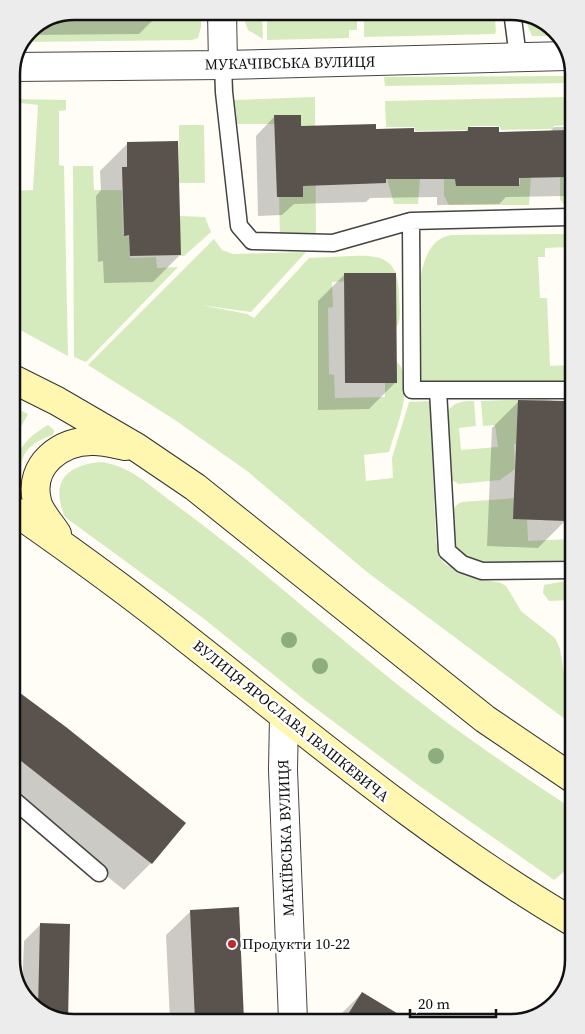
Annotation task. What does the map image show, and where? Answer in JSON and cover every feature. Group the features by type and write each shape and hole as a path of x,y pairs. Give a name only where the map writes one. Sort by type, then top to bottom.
{"main road":[{"path":"20,382 57,401 136,447 195,487 252,530 485,719 565,773"},
{"path":"65,546 37,502 35,482 40,469 52,453 69,445 93,441 136,447"},
{"name":"ВУЛИЦЯ ЯРОСЛАВА ІВАШКЕВИЧА","path":"20,515 65,546 187,638 392,802 538,901 565,917"}],"street":[{"path":"222,20 223,66"},
{"name":"МУКАЧІВСЬКА ВУЛИЦЯ","path":"21,67 223,66 562,56"},
{"name":"МАКІЇВСЬКА ВУЛИЦЯ","path":"284,716 283,770 293,1014"}],"lane":[{"path":"513,20 518,57"},
{"path":"223,66 224,92 239,226 252,241 334,243 410,221 565,217"},
{"path":"410,221 412,390 565,390"},
{"path":"438,390 447,551 462,564 482,571 565,570"},
{"path":"20,805 100,873"}],"green space":[{"path":"201,20 198,38 192,40 30,42 44,29 64,21"},
{"path":"244,20 262,20 263,39 248,30"},
{"path":"267,20 357,20 357,30 349,30 349,38 267,40"},
{"path":"364,20 495,20 496,31 495,34 364,37"},
{"path":"527,23 541,29 548,36 532,36"},
{"path":"565,76 565,83 385,86 384,77"},
{"path":"315,97 316,236 280,237 278,156 284,124 234,124 233,100"},
{"path":"565,97 565,125 554,126 554,129 501,130 500,126 470,126 469,130 415,131 414,127 386,127 385,101"},
{"path":"20,99 66,100 66,110 59,111 59,165 64,166 68,356 20,330 20,191 33,190 38,105 20,103"},
{"path":"179,125 204,125 205,183 179,183"},
{"path":"73,166 93,166 94,190 122,190 123,234 129,234 130,258 156,257 157,268 178,267 86,362 74,357"},
{"path":"520,176 531,177 529,205 449,205 444,196 444,178 456,178 456,186 520,184"},
{"path":"560,177 565,177 565,205 560,199"},
{"path":"387,179 420,179 418,204 394,204"},
{"path":"180,216 205,217 211,232 184,256 180,256"},
{"path":"565,234 565,247 545,248 545,257 538,257 540,298 547,298 550,366 565,365 565,381 422,383 418,339 418,294 421,273 427,254 437,241 452,235"},
{"path":"214,239 222,250 233,254 306,252 251,312 201,305 247,314 254,318 309,258 363,256 380,258 387,262 396,273 398,282 400,317 396,328 383,280 332,282 333,307 328,308 329,374 334,375 335,398 385,397 385,359 397,362 403,370 405,393 403,406 389,452 364,455 366,481 393,478 392,458 409,402 430,401 436,541 441,559 445,564 468,576 501,583 506,586 521,611 555,638 560,649 565,679 565,719 367,572 247,471 175,420 88,365"},
{"path":"545,399 565,404 565,420 527,421 527,443 514,444 515,469 500,480 459,484 450,479 446,414 452,407 461,402 474,401 476,426 459,428 461,450 498,447 495,425 483,426 481,401"},
{"path":"20,410 28,414 20,428"},
{"path":"48,425 54,430 53,435 36,443 26,452 20,475 20,450 27,441"},
{"path":"101,462 121,467 147,483 226,543 428,708 565,804 565,871 554,880 418,785 306,701 203,618 65,517 59,494 64,478 70,471"},
{"path":"515,498 527,517 528,541 565,539 565,560 483,563 464,556 456,549 451,530 453,510 462,502"},
{"path":"565,581 565,600 549,601 543,593 544,585"}],"building":[{"path":"274,115 301,115 301,126 376,124 376,129 414,128 414,132 468,131 468,127 499,127 499,132 565,130 565,177 519,178 519,186 456,186 455,179 386,179 386,183 303,186 303,197 277,197"},
{"path":"178,141 181,255 130,256 129,235 124,236 122,167 127,167 127,142"},
{"path":"344,273 396,273 397,383 345,383"},
{"path":"518,400 565,401 565,521 513,519"},
{"path":"20,693 66,727 186,823 152,864 20,760"},
{"path":"239,907 244,1014 195,1014 190,910"},
{"path":"40,923 70,924 68,1014 50,1008 38,999"},
{"path":"362,992 398,1014 348,1014"}],"place":[{"name":"Продукти 10-22","path":"232,944"}]}
